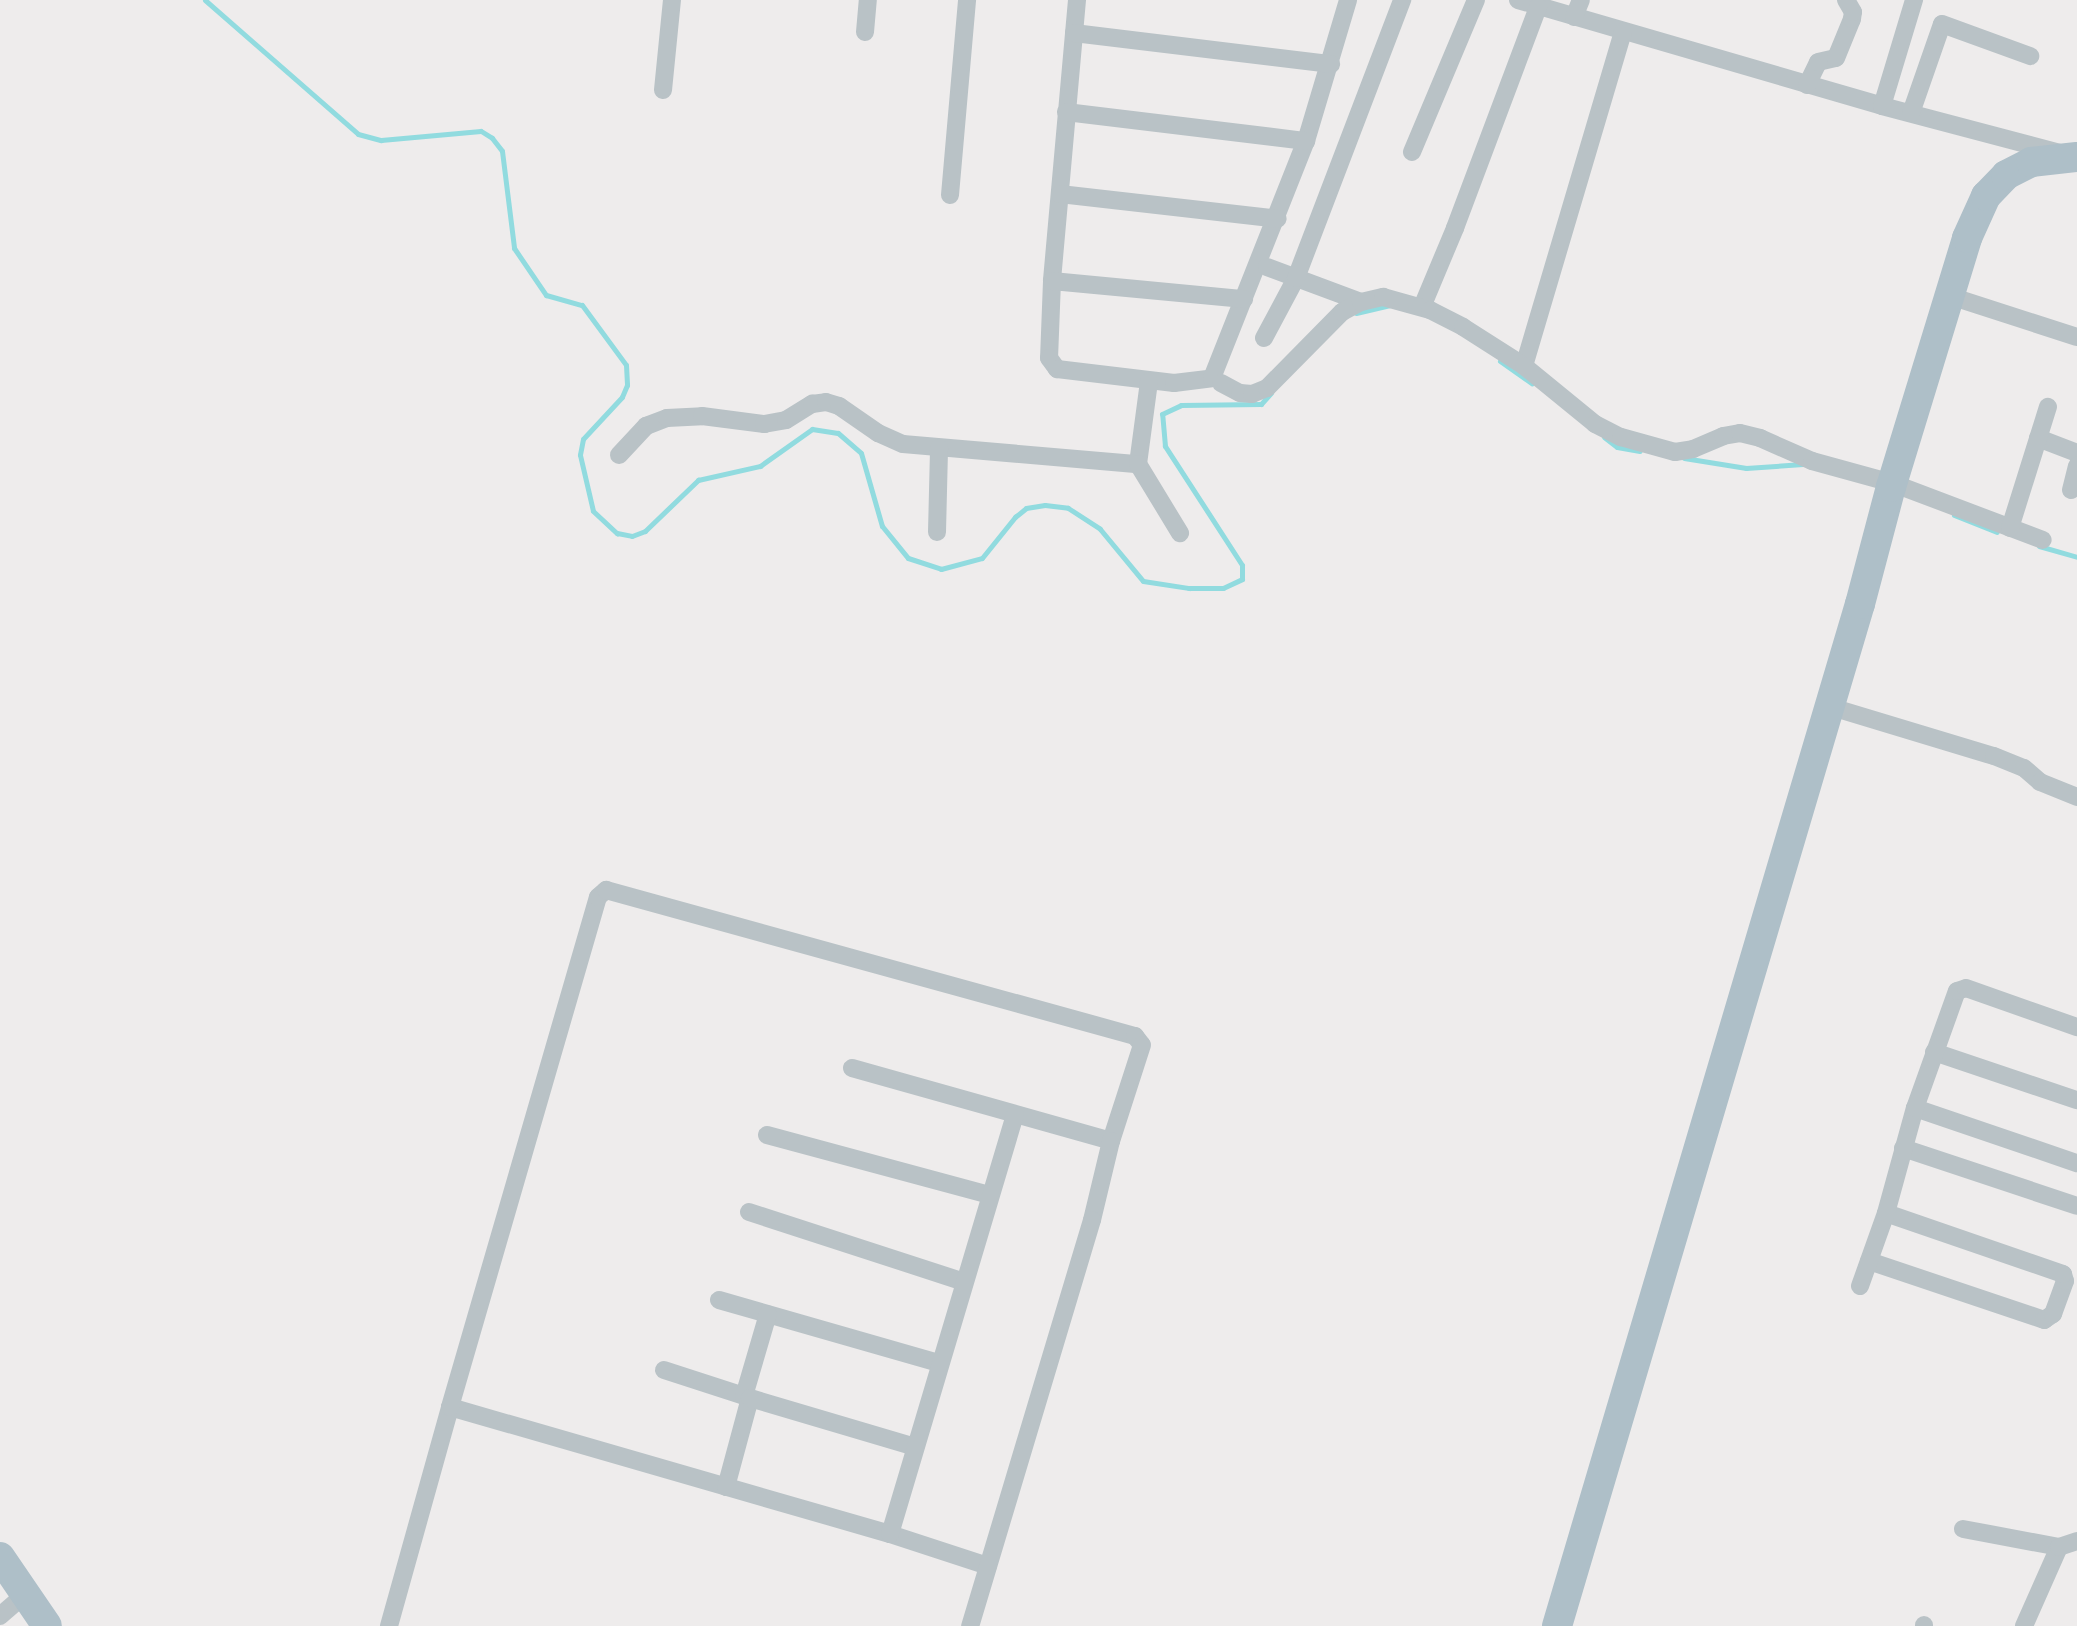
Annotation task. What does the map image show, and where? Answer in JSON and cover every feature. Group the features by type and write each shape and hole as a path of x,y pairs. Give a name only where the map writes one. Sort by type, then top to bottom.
{"main road":[{"path":"1557,1626 1967,238 1986,196 2006,175 2031,162 2077,157"},
{"path":"0,1556 47,1626"}],"street":[{"path":"663,90 672,0"},
{"path":"865,32 868,0"},
{"path":"950,195 967,0"},
{"path":"1077,0 1052,281 1051,365 1058,369 1150,382 1212,378 1278,219 1331,64 1348,0"},
{"path":"1264,338 1296,278 1402,0"},
{"path":"1412,152 1476,0"},
{"path":"1518,0 1538,6 1577,8 1623,31 1882,106 2077,157"},
{"path":"1807,85 1818,62 1836,58 1852,19 1853,12 1846,0"},
{"path":"1882,106 1913,0"},
{"path":"1422,307 1455,228 1538,6"},
{"path":"1911,113 1942,24 2030,56"},
{"path":"1524,366 1623,31"},
{"path":"1074,33 1331,64"},
{"path":"1066,112 1306,141"},
{"path":"1060,194 1278,219"},
{"path":"1267,267 1361,302"},
{"path":"1052,281 1244,299"},
{"path":"1950,296 2076,333"},
{"path":"1221,383 1240,393 1252,394 1267,388 1342,312 1361,302 1382,297 1422,307 1463,327 1524,366 1595,424 1621,437 1675,452 1740,433 1760,438 1890,493 2043,540"},
{"path":"1150,382 1138,464 1180,534"},
{"path":"619,455 646,426 667,418 702,416 764,424 786,420 812,404 826,402 839,406 878,433 903,444 1138,464"},
{"path":"2010,528 2048,407"},
{"path":"2038,438 2077,453"},
{"path":"937,532 939,448"},
{"path":"2071,490 2077,466"},
{"path":"1828,706 1994,756 2024,768 2040,782 2077,797"},
{"path":"390,1626 450,1407 598,897 606,890 1135,1037 1142,1045 1111,1142 1092,1220 970,1626"},
{"path":"1860,1286 1886,1213 1915,1108 1934,1052 1961,987 2077,1027"},
{"path":"1934,1052 2077,1100"},
{"path":"852,1068 1111,1142"},
{"path":"1915,1108 2077,1163"},
{"path":"890,1534 1015,1115"},
{"path":"767,1135 990,1195"},
{"path":"1903,1148 2077,1206"},
{"path":"749,1212 964,1282"},
{"path":"1869,1261 2044,1320 2053,1314 2065,1281 2063,1275 1886,1213"},
{"path":"719,1300 939,1363"},
{"path":"726,1487 768,1314"},
{"path":"664,1370 915,1447"},
{"path":"450,1407 890,1534 988,1566"},
{"path":"1962,1529 2059,1547 2077,1541"},
{"path":"2024,1626 2059,1547"},
{"path":"0,1616 26,1594"}],"waterway":[{"path":"205,0 358,134 381,140 481,131 492,138 502,151 514,248 546,295 582,305 626,365 627,385 622,397 583,439 580,455 593,511 617,533 632,536 645,531 698,480 760,466 812,429 838,433 861,453 882,526 908,558 941,569 982,558 1015,517 1026,508 1045,505 1068,508 1100,529 1143,581 1189,588 1223,588 1242,579 1242,565 1165,446 1162,414 1181,405 1261,404 1271,393"},
{"path":"1356,313 1390,305"},
{"path":"1500,361 1532,383"},
{"path":"1604,437 1617,447 1640,451"},
{"path":"1684,458 1746,468 1803,464"},
{"path":"1954,515 1997,532"},
{"path":"2039,546 2077,557"}]}
